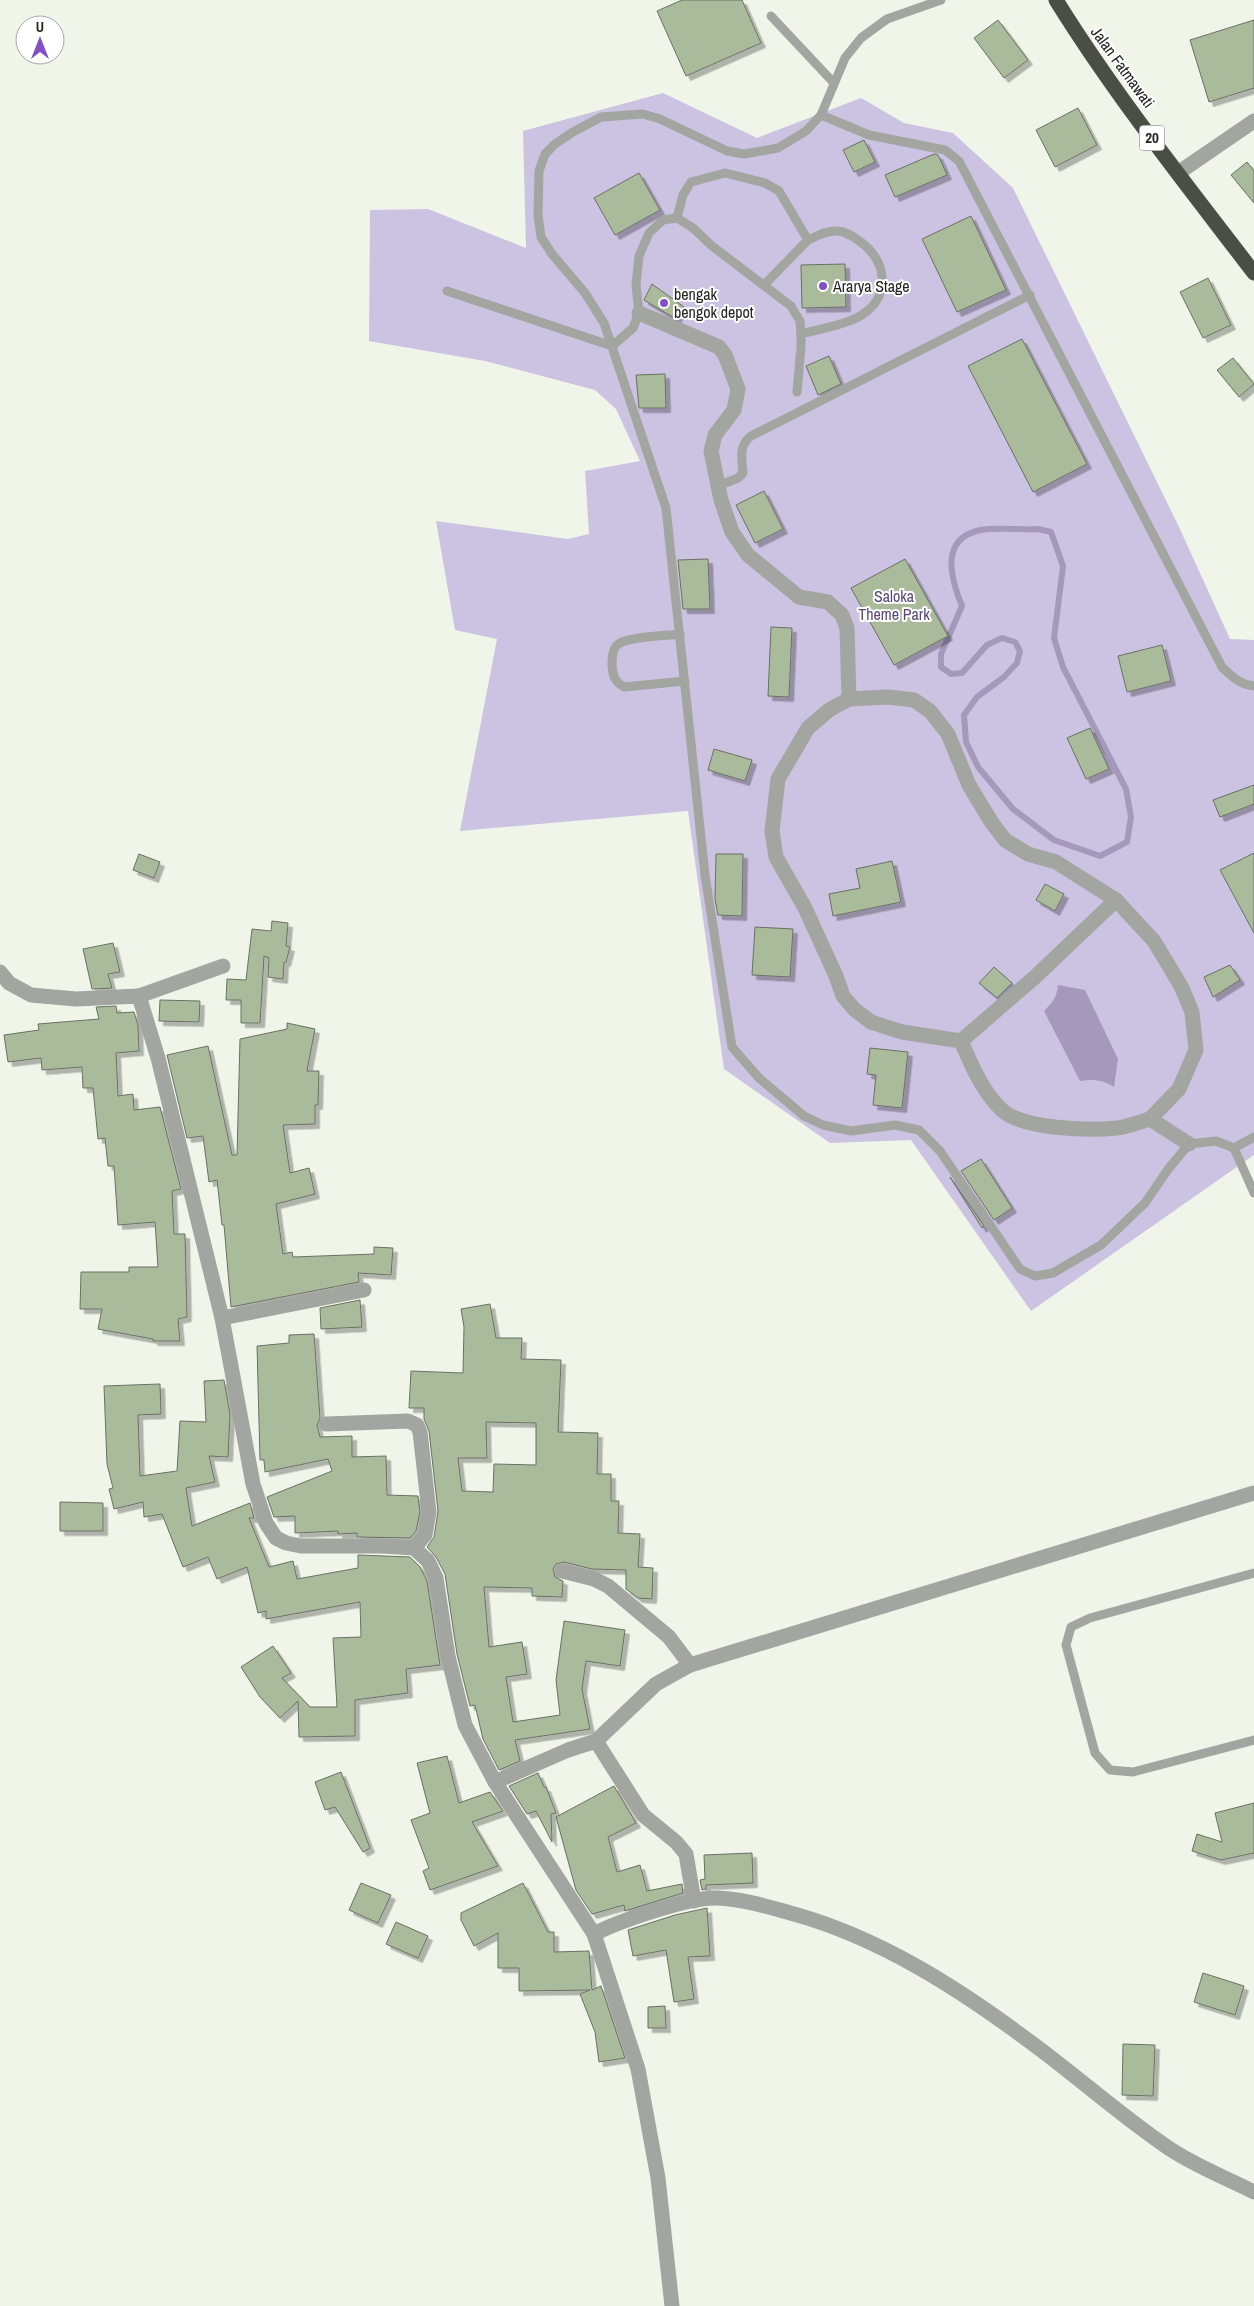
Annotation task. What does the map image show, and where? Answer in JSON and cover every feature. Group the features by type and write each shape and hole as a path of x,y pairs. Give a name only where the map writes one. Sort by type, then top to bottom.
{"highway":[{"name":"Jalan Fatmawati","path":"1056,0 1079,37 1254,273"}],"street":[{"path":"1178,173 1254,121"},
{"path":"639,313 719,347 725,355 738,389 734,410 715,436 711,451 718,486 732,532 748,555 799,597 828,602 842,614 847,628 849,699"},
{"path":"961,1041 985,1091 1003,1111 1022,1122 1068,1127 1117,1128 1150,1119 1179,1089 1196,1050 1192,1012 1181,986 1154,942 1116,900 1056,862 1028,854 1005,840 992,823 970,784 948,734 930,711 914,700 888,697 849,699 829,710 808,728 778,779 772,830 776,857 805,908 836,976 843,996 854,1009 871,1022 902,1032 961,1041 1035,977 1116,900"},
{"path":"0,972 9,983 31,995 76,999 139,996 223,966"},
{"path":"139,996 158,1058 222,1318 253,1484 266,1523 276,1538 286,1543 301,1546 414,1548 428,1561 436,1578 448,1656 465,1725 495,1782 594,1934 638,2069 658,2178 672,2306"},
{"path":"1150,1119 1189,1144"},
{"path":"222,1318 364,1290"},
{"path":"326,1424 408,1421 417,1425 420,1432 429,1512 424,1535 414,1548"},
{"path":"495,1782 568,1750 596,1741 656,1684 690,1665 1254,1493"},
{"path":"562,1571 594,1579 608,1586 669,1636 690,1665"},
{"path":"596,1741 643,1815 676,1842 686,1854 694,1901"},
{"path":"594,1934 610,1926 694,1901 716,1898 756,1903 817,1920 879,1945 955,1990 1029,2041 1105,2102 1171,2150 1254,2192"}],"lane":[{"path":"941,0 887,19 861,38 845,58 821,115 806,131 778,148 744,154 727,151 660,119 643,114 600,118 555,144 545,154 539,171 538,216 541,237 552,254 585,293 604,323 666,508 705,875 732,1047 759,1078 804,1116 824,1125 851,1131 894,1125 919,1130 940,1151 1020,1270 1035,1276 1053,1273 1101,1245 1145,1203 1189,1144 1216,1141 1234,1148 1254,1193"},
{"path":"771,16 834,82"},
{"path":"821,115 869,135 945,150 959,161 1222,667 1233,677 1254,686"},
{"path":"677,218 683,195 691,182 725,173 766,183 779,192 808,240"},
{"path":"612,346 633,328 639,313 636,286 639,256 649,233 663,220 677,218 693,228 712,246 791,306 800,321 801,334 796,392"},
{"path":"764,285 808,240 824,233 837,231 848,234 875,255 884,276 877,301 860,317 801,334"},
{"path":"447,291 612,346"},
{"path":"718,486 743,474 742,448 745,441 751,436 1030,295"},
{"path":"680,634 623,641 615,647 612,656 613,676 617,683 624,687 685,681"},
{"path":"1234,1148 1254,1137"},
{"path":"1254,1573 1090,1618 1071,1626 1066,1645 1095,1753 1110,1770 1133,1772 1254,1740"}],"green space":[{"name":"Saloka Theme Park","path":"663,93 757,138 861,98 904,123 953,133 1013,188 1179,527 1230,639 1254,640 1254,1155 1031,1311 911,1140 830,1143 724,1069 688,811 460,831 497,639 455,630 436,521 568,539 589,534 585,471 640,461 616,409 595,390 485,361 369,341 370,210 428,209 526,248 523,131"}],"shaded area":[{"path":"1058,985 1085,990 1118,1059 1114,1087 1098,1081 1080,1081 1044,1011 1054,1000"}],"building":[{"path":"682,0 742,0 761,43 686,76 657,11"},
{"path":"998,20 1028,60 1004,78 974,38"},
{"path":"1254,20 1254,88 1209,102 1190,40"},
{"path":"1078,108 1097,145 1055,167 1036,130"},
{"path":"864,140 875,162 854,172 843,150"},
{"path":"934,154 938,155 947,175 895,197 885,175"},
{"path":"1247,162 1254,171 1254,203 1231,175"},
{"path":"639,173 660,210 615,235 594,198"},
{"path":"971,216 1006,290 957,312 922,239"},
{"name":"Ararya Stage","path":"845,264 846,307 802,308 801,265"},
{"path":"1208,278 1231,325 1203,338 1180,292"},
{"name":"bengak bengok depot","path":"652,284 684,307 676,319 644,300"},
{"path":"1022,339 1087,464 1033,492 968,366"},
{"path":"829,356 841,384 818,395 806,366"},
{"path":"1233,358 1254,384 1239,397 1217,370"},
{"path":"665,374 666,408 639,408 636,375"},
{"path":"764,491 783,529 755,543 736,505"},
{"path":"708,559 710,609 683,609 678,560"},
{"path":"905,559 948,636 894,665 851,588"},
{"path":"771,627 792,628 789,697 768,696"},
{"path":"1162,645 1171,681 1127,692 1118,656"},
{"path":"1090,728 1109,769 1086,779 1067,738"},
{"path":"714,749 752,760 745,781 708,770"},
{"path":"1254,785 1254,804 1220,817 1213,800"},
{"path":"1254,853 1254,933 1220,870"},
{"path":"139,854 160,862 154,878 133,870"},
{"path":"716,854 743,854 742,916 718,915 715,899"},
{"path":"892,861 901,902 833,916 829,894 860,888 856,869"},
{"path":"1045,884 1064,894 1055,911 1036,900"},
{"path":"272,921 288,923 286,946 290,947 286,962 284,962 283,979 268,977 269,958 264,956 260,1023 241,1023 241,1000 226,1000 227,979 246,980 252,929 271,931"},
{"path":"755,927 793,929 790,977 752,975"},
{"path":"113,943 120,972 108,974 112,988 92,989 83,949"},
{"path":"1230,965 1240,980 1213,997 1204,977"},
{"path":"994,967 1012,983 997,998 979,983"},
{"path":"160,1000 200,1001 199,1022 159,1021"},
{"path":"116,1006 117,1013 134,1012 138,1025 139,1051 116,1053 118,1096 133,1094 134,1110 160,1107 181,1189 172,1191 174,1234 185,1234 187,1317 178,1319 180,1341 153,1341 153,1339 98,1329 102,1309 80,1309 81,1272 129,1272 129,1267 158,1267 155,1222 118,1225 114,1166 108,1166 105,1138 98,1139 93,1088 83,1088 82,1067 42,1070 41,1058 8,1062 4,1035 39,1030 38,1024 99,1019 96,1007"},
{"path":"287,1023 315,1029 307,1071 319,1071 318,1105 315,1105 315,1124 283,1125 290,1173 309,1168 315,1194 276,1204 283,1254 292,1252 293,1257 374,1254 374,1247 393,1248 391,1275 358,1273 359,1282 231,1307 224,1225 222,1225 217,1180 209,1182 203,1136 187,1138 167,1055 208,1046 232,1155 237,1155 240,1039 287,1029"},
{"path":"870,1048 908,1052 902,1108 873,1105 876,1075 867,1074"},
{"path":"981,1159 1012,1208 994,1220 961,1171"},
{"path":"950,1177 984,1226 982,1228"},
{"path":"360,1300 362,1327 321,1329 320,1308"},
{"path":"490,1304 496,1338 522,1338 521,1359 561,1360 558,1432 598,1433 597,1474 611,1474 611,1501 619,1501 618,1533 640,1534 638,1567 653,1568 652,1599 638,1598 626,1589 626,1570 592,1569 564,1562 556,1564 553,1569 555,1577 563,1581 562,1597 532,1596 532,1588 484,1587 489,1647 522,1642 527,1674 506,1677 513,1722 560,1715 556,1680 564,1621 625,1630 620,1666 586,1661 582,1689 590,1729 515,1740 520,1761 499,1770 483,1739 475,1705 470,1706 457,1654 445,1574 436,1557 427,1547 434,1537 438,1511 429,1431 424,1419 424,1408 409,1408 411,1371 463,1373 464,1327 461,1309","holes":["486,1422 536,1423 536,1465 494,1464 493,1492 462,1491 458,1458 487,1458"]},
{"path":"314,1334 320,1418 317,1425 320,1437 352,1436 352,1457 386,1456 387,1495 418,1496 420,1512 416,1531 410,1538 357,1537 357,1533 338,1534 338,1531 295,1533 295,1516 274,1517 267,1497 332,1471 328,1459 265,1472 264,1460 260,1460 257,1346 289,1343 289,1335"},
{"path":"224,1380 230,1414 228,1457 209,1456 215,1482 186,1488 192,1526 250,1503 254,1518 249,1518 269,1567 293,1561 297,1579 358,1568 358,1555 410,1557 420,1567 427,1581 440,1665 406,1669 408,1693 355,1700 355,1736 299,1737 298,1701 280,1718 260,1697 241,1667 273,1646 291,1673 282,1678 310,1707 337,1707 333,1638 361,1637 360,1602 266,1619 266,1611 258,1613 247,1567 217,1579 208,1557 183,1567 162,1514 144,1517 143,1502 114,1509 109,1489 113,1488 107,1464 104,1386 160,1384 161,1414 138,1415 140,1476 177,1471 180,1421 206,1422 204,1381"},
{"path":"60,1502 103,1503 103,1531 60,1531"},
{"path":"447,1756 459,1803 490,1792 503,1811 472,1822 498,1866 430,1890 423,1871 429,1868 411,1820 430,1813 417,1763"},
{"path":"341,1772 370,1848 363,1852 335,1807 325,1810 315,1782"},
{"path":"538,1773 544,1787 546,1787 556,1813 551,1814 552,1842 536,1811 527,1814 509,1786"},
{"path":"614,1786 636,1823 608,1837 617,1872 640,1865 647,1891 682,1884 683,1893 625,1911 624,1905 592,1914 576,1890 556,1817"},
{"path":"1254,1803 1254,1853 1221,1860 1192,1851 1197,1834 1222,1842 1215,1813"},
{"path":"752,1853 753,1883 706,1885 706,1889 702,1890 700,1880 705,1879 704,1855"},
{"path":"361,1883 391,1895 378,1923 349,1910"},
{"path":"523,1883 548,1932 554,1932 554,1952 589,1951 592,1990 601,1986 625,2058 599,2062 595,2032 580,1994 590,1990 519,1991 519,1968 498,1968 498,1933 474,1946 461,1920 461,1913"},
{"path":"707,1908 710,1956 688,1957 694,1999 674,2002 666,1950 633,1956 628,1930 675,1915"},
{"path":"396,1922 428,1936 418,1958 386,1944"},
{"path":"1203,1973 1244,1986 1235,2015 1194,2002"},
{"path":"665,2006 666,2028 648,2028 648,2007"},
{"path":"1123,2044 1155,2045 1153,2096 1122,2095"}],"waterway":[{"path":"1038,529 1051,532 1063,566 1054,638 1063,667 1126,789 1131,817 1127,842 1100,856 1054,840 1013,809 978,767 966,742 964,715 977,697 1004,677 1017,663 1020,651 1015,642 1002,638 987,645 962,673 951,674 941,667 941,654 962,606 952,572 954,550 959,542 967,535 980,530 1038,529"}],"place":[{"name":"Ararya Stage","path":"823,286"},
{"name":"bengak bengok depot","path":"664,303"}]}
